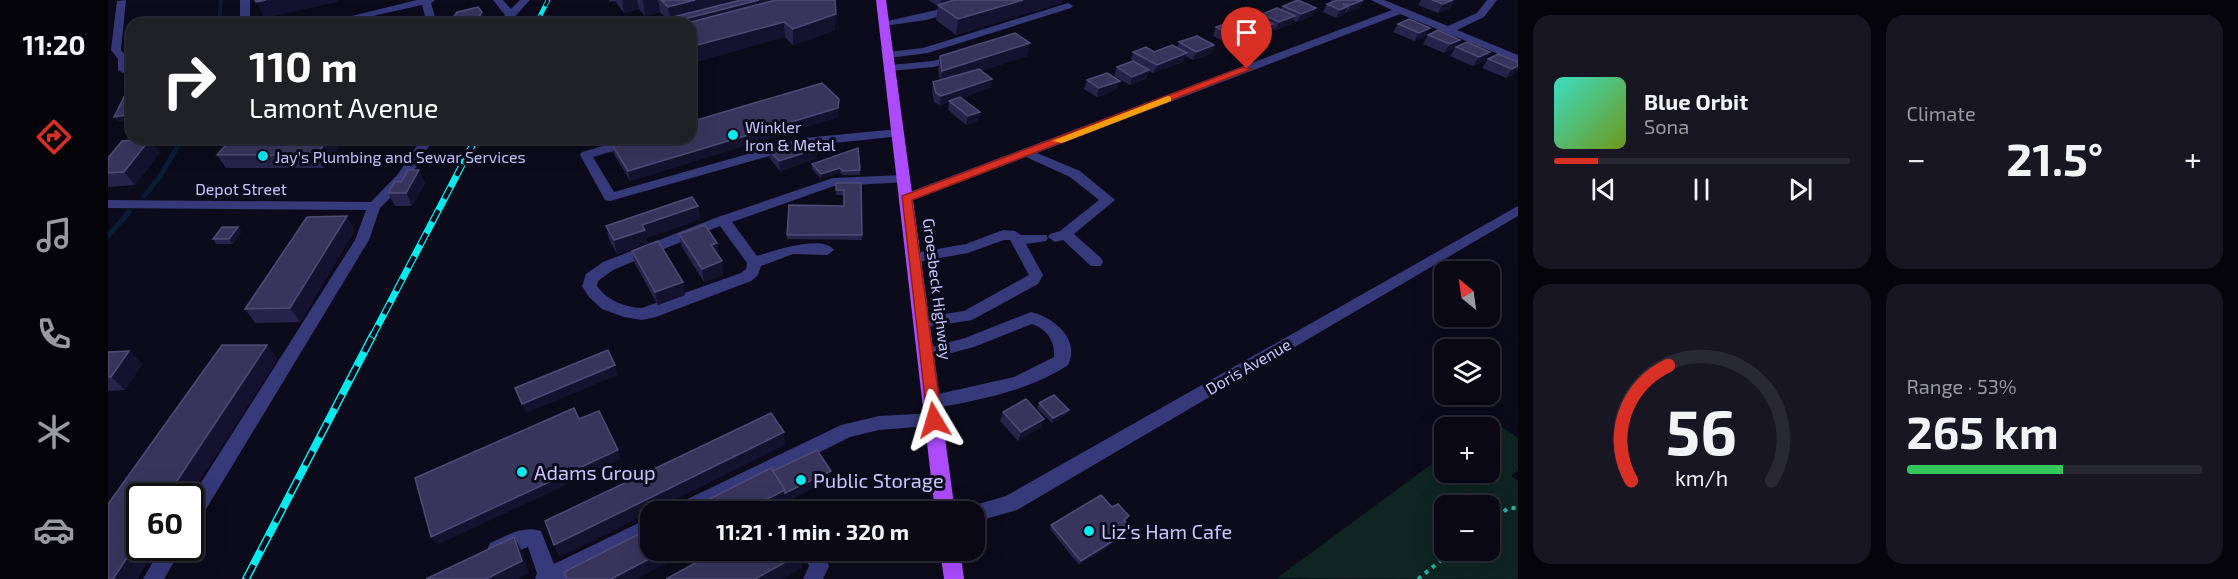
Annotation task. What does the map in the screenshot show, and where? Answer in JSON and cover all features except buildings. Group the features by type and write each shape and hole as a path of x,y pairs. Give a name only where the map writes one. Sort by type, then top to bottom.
{"main road":[{"name":"Groesbeck Highway","path":"881,0 944,501"},
{"path":"952,561 954,579"}],"street":[{"path":"245,0 245,18"},
{"path":"498,0 509,14"},
{"path":"506,18 525,0"},
{"path":"884,22 926,17 991,0"},
{"path":"1376,0 1518,59"},
{"path":"1448,30 1480,15 1490,8 1492,0"},
{"path":"122,1 116,50 126,65"},
{"path":"341,18 364,10 428,1 431,18"},
{"path":"889,61 1068,6"},
{"path":"906,198 1401,10"},
{"path":"889,61 934,64 968,53"},
{"path":"108,73 126,69"},
{"path":"624,144 586,155 610,197 804,142 898,134"},
{"path":"204,495 362,240 374,206 403,177 424,144"},
{"path":"1017,240 1054,236 1108,200 1075,174 1027,153"},
{"path":"723,220 754,263 753,271 746,277 651,313 638,315 595,298 589,286 591,278 608,266 723,220 833,182 904,179"},
{"name":"Depot Street","path":"108,204 374,206"},
{"name":"Doris Avenue","path":"985,510 1010,504 1518,210"},
{"path":"913,258 968,248 1003,235 1015,236 1036,275 1034,280 968,316 921,322"},
{"path":"1054,236 1096,262"},
{"path":"754,263 792,249 827,250"},
{"path":"925,354 968,343 1031,318 1042,319 1051,325 1064,350 1062,360 1054,367 1031,376 984,392 931,402"},
{"path":"702,501 847,430 879,423 934,420"},
{"path":"477,559 530,537 537,541 548,578 640,532"},
{"path":"153,579 164,561"},
{"path":"813,579 819,566 817,561"}],"path":[{"path":"1500,515 1508,508 1518,508"},
{"path":"1418,579 1440,561"}],"green space":[{"path":"1500,426 1518,438 1518,470 1511,476 1518,481 1518,579 1277,578 1434,462 1434,483 1500,483"}],"waterway":[{"path":"220,18 221,0"},
{"path":"177,148 179,144"},
{"path":"144,196 159,178 178,146"},
{"path":"108,236 129,212"}],"railway":[{"path":"539,18 548,0"},
{"path":"372,337 472,146"},
{"path":"246,579 373,335"}],"slow traffic":[{"path":"1058,141 1168,99"}],"place":[{"name":"Winkler Iron & Metal","path":"733,135"},
{"name":"Jay's Plumbing and Sewar Services","path":"263,156"},
{"name":"Adams Group","path":"522,472"},
{"name":"Public Storage","path":"801,480"},
{"name":"Liz's Ham Cafe","path":"1089,531"}],"route":[{"path":"934,420 906,198 1247,69"}]}
